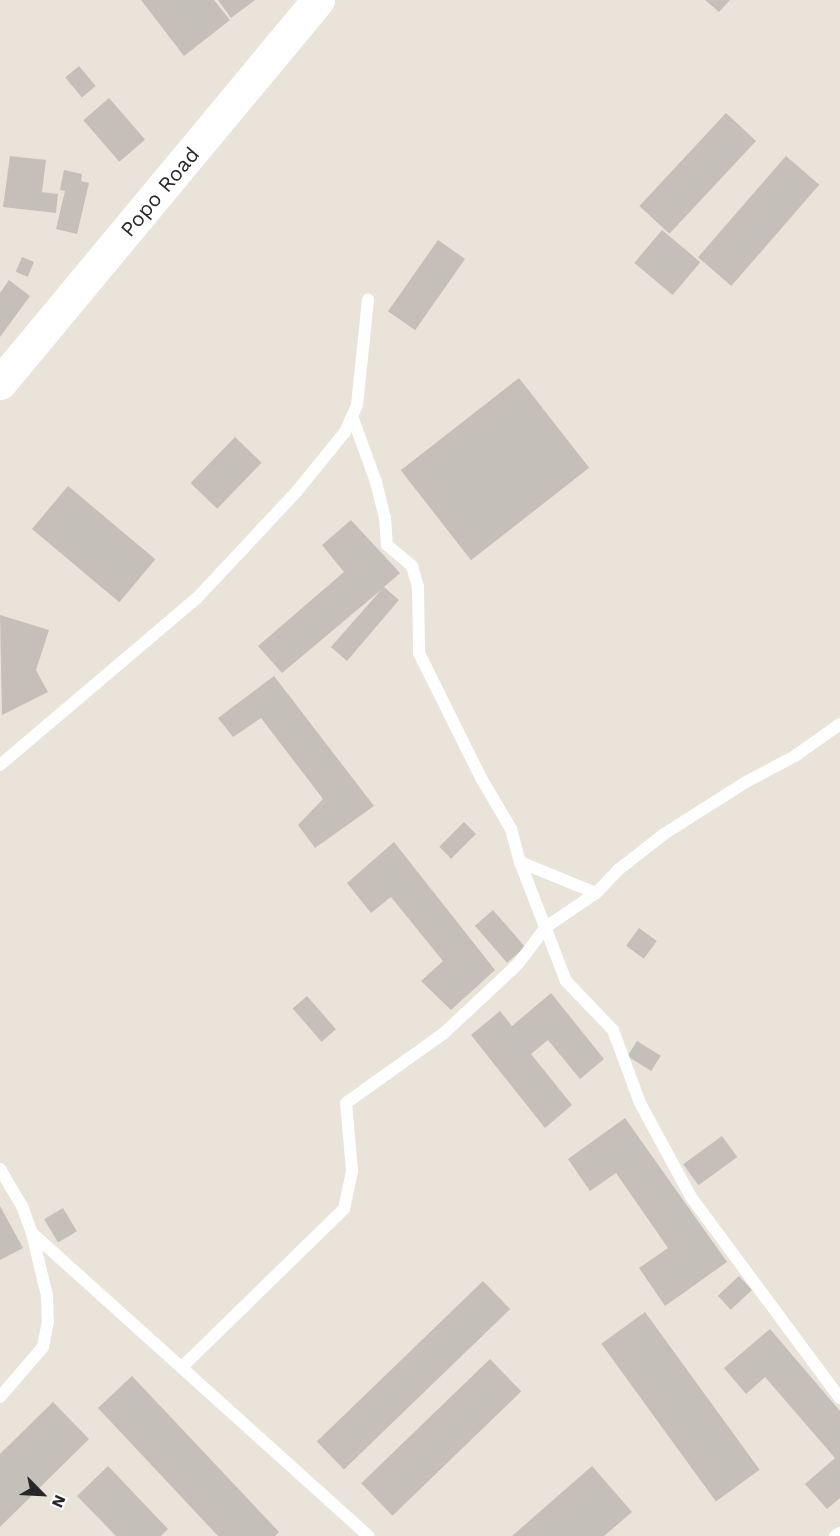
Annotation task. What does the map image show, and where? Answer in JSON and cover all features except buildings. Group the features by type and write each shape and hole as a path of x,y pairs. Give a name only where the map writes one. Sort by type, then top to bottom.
{"main road":[{"name":"Popo Road","path":"0,383 318,0"}],"lane":[{"path":"0,765 197,598 297,490 345,432 352,416 368,330 368,300"},
{"path":"352,416 385,518 387,545 412,566 418,587 419,653 481,778 511,828 520,862 566,981 613,1030 640,1103 691,1197 840,1398"},
{"path":"183,1366 344,1209 352,1171 346,1103 444,1033 518,964 546,927 596,893 618,870 664,834 746,782 795,756 840,724"},
{"path":"520,862 596,893"},
{"path":"0,1169 22,1206 32,1233 47,1296 43,1347 0,1397"},
{"path":"32,1233 183,1366 369,1536"},
{"path":"835,1536 840,1533"}]}
